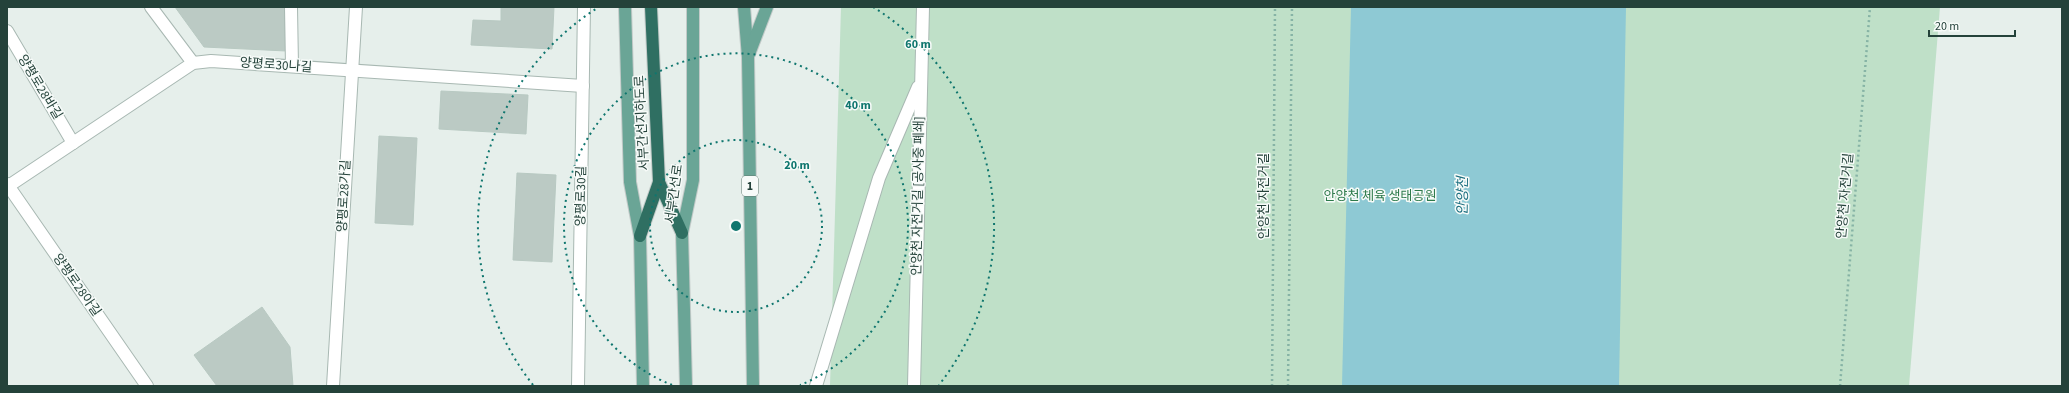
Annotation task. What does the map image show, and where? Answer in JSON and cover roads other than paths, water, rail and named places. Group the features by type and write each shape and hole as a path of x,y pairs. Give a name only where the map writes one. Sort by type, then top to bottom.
{"highway":[{"name":"서부간선지하도로","path":"651,7 659,182 682,233"},
{"path":"640,236 659,182"}],"main road":[{"path":"624,7 630,182 640,236 643,386"},
{"name":"서부간선로","path":"686,386 682,233 693,180 693,7"},
{"name":"1","path":"744,7 748,57 753,386"},
{"path":"748,57 767,7"}],"street":[{"path":"8,186 193,62 151,7"},
{"path":"291,7 292,66"},
{"name":"양평로28가길","path":"333,386 356,7"},
{"name":"양평로30길","path":"578,386 584,7"},
{"name":"안양천 자전거길 [공사중 폐쇄]","path":"914,386 920,80 923,7"},
{"name":"양평로28바길","path":"7,31 74,143"},
{"name":"양평로30나길","path":"193,62 211,61 583,86"},
{"path":"816,386 879,178 920,80"},
{"name":"양평로28아길","path":"8,186 147,386"}],"water":[{"name":"안양천","path":"1351,7 1626,7 1619,386 1342,386"}],"park label":[{"name":"안양천 체육 생태공원","path":"1380,196"}]}
